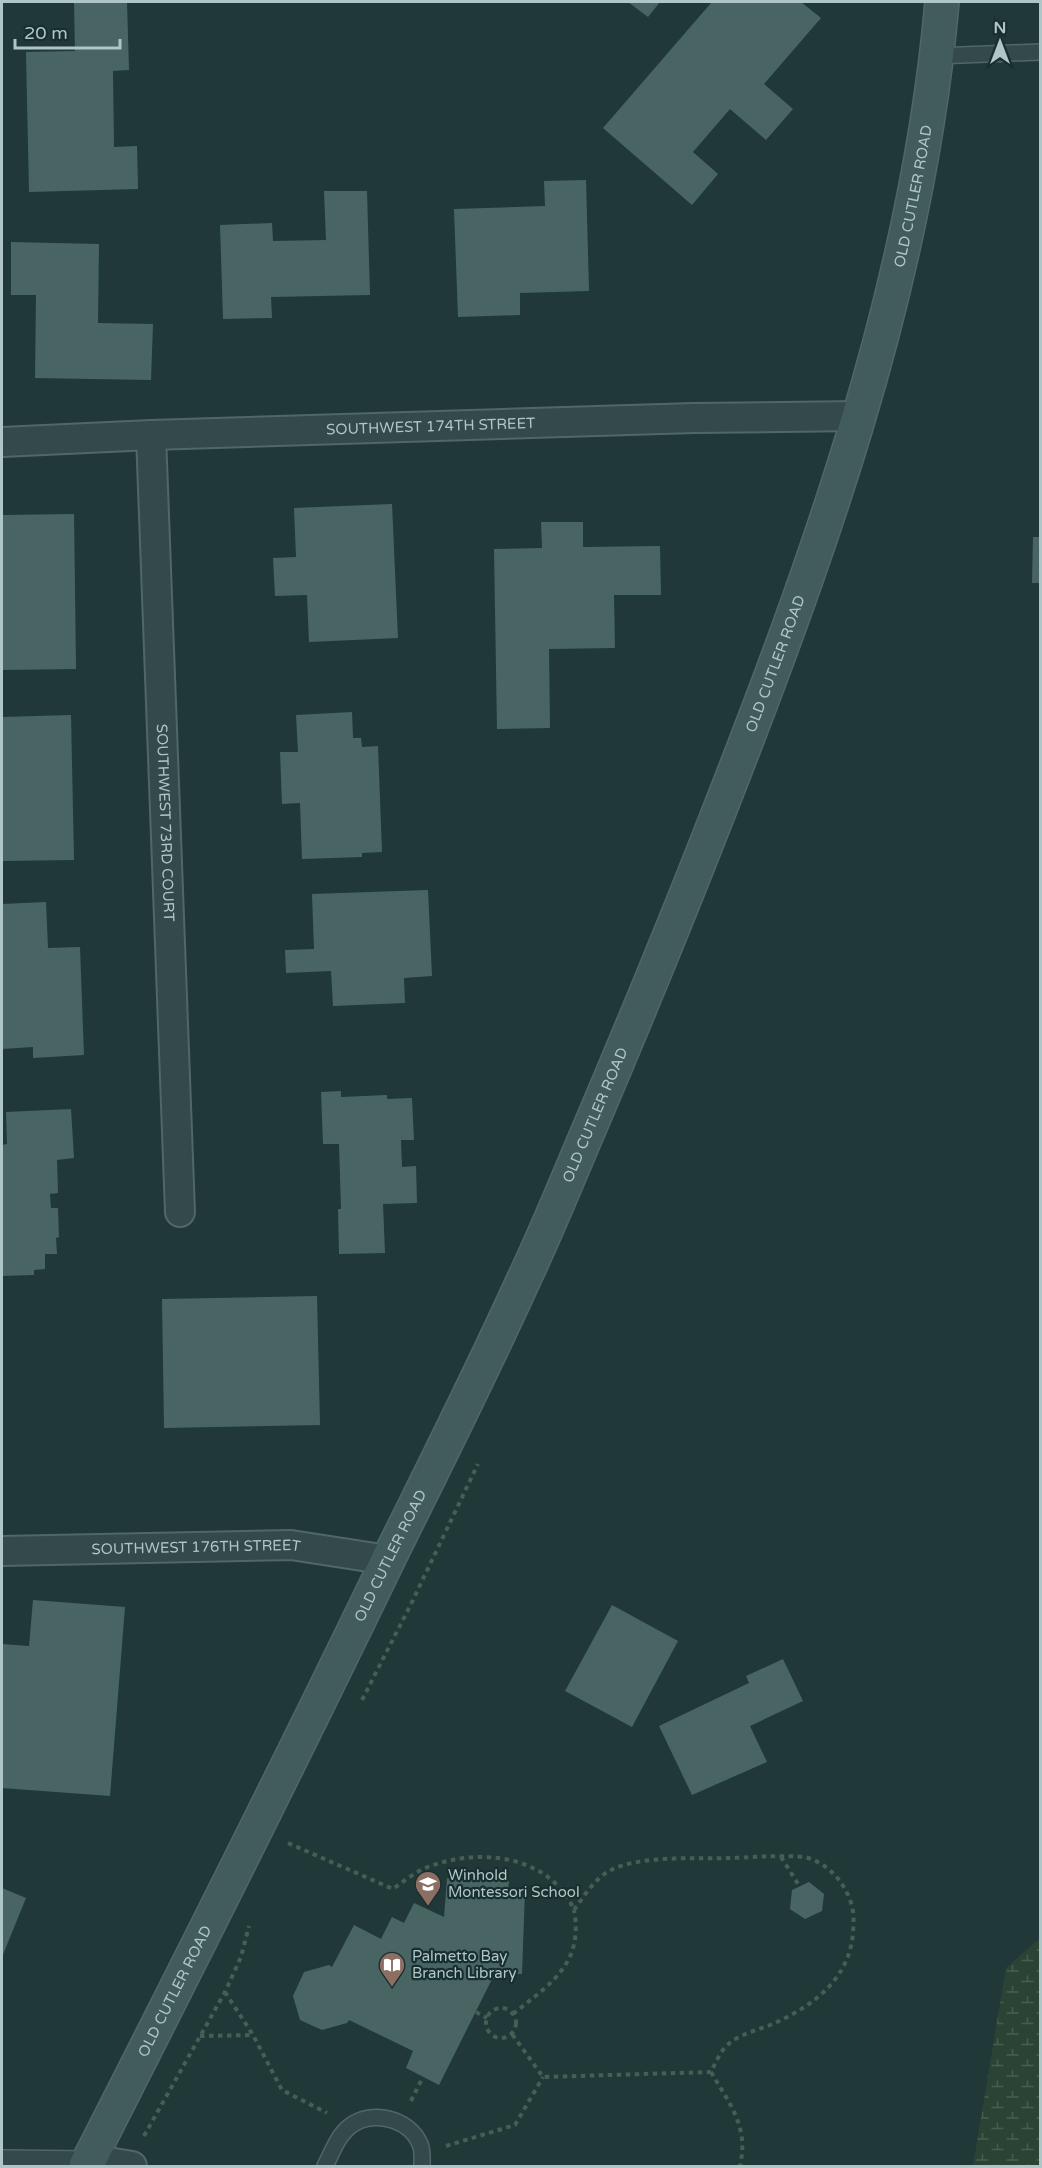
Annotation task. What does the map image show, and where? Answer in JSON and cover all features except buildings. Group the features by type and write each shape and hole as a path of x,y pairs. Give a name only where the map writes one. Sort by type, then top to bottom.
{"main road":[{"name":"OLD CUTLER ROAD","path":"88,2163 334,1674 526,1275 674,927 787,631 859,416 885,322 904,239 936,56 942,2"}],"street":[{"name":"SOUTHWEST 174TH STREET","path":"2,442 152,435 704,418 859,416"},
{"name":"SOUTHWEST 73RD COURT","path":"152,435 180,1212"},
{"name":"SOUTHWEST 176TH STREET","path":"2,1551 291,1545 388,1560"},
{"path":"88,2163 132,2166"}],"lane":[{"path":"936,56 1041,52"},
{"path":"325,2166 338,2140 349,2127 363,2119 382,2117 401,2123 414,2134 421,2146 422,2166"},
{"path":"2,2158 88,2163"}],"path":[{"path":"288,1843 393,1889 426,1868 453,1859 486,1858 516,1862 545,1874 569,1899 574,1910 575,1937 569,1960 554,1980 513,2014"},
{"path":"574,1910 598,1880 613,1869 658,1859 781,1857 812,1859 823,1864 841,1883 854,1916 852,1941 837,1979 820,1996 777,2023 732,2040 711,2072"},
{"path":"781,1857 800,1887"},
{"path":"500,2008 510,2010 517,2023 512,2034 505,2038 495,2037 488,2030 487,2018 491,2012 500,2008"},
{"path":"476,2012 487,2018"},
{"path":"512,2034 543,2076 711,2072"},
{"path":"200,2036 253,2035"},
{"path":"711,2072 738,2120 742,2147 740,2166"},
{"path":"410,2102 423,2077"}],"green space":[{"path":"1040,1938 1040,2166 973,2166 1006,1968"}],"place":[{"name":"Winhold Montessori School","path":"428,1907"},
{"name":"Palmetto Bay Branch Library","path":"392,1988"}]}
